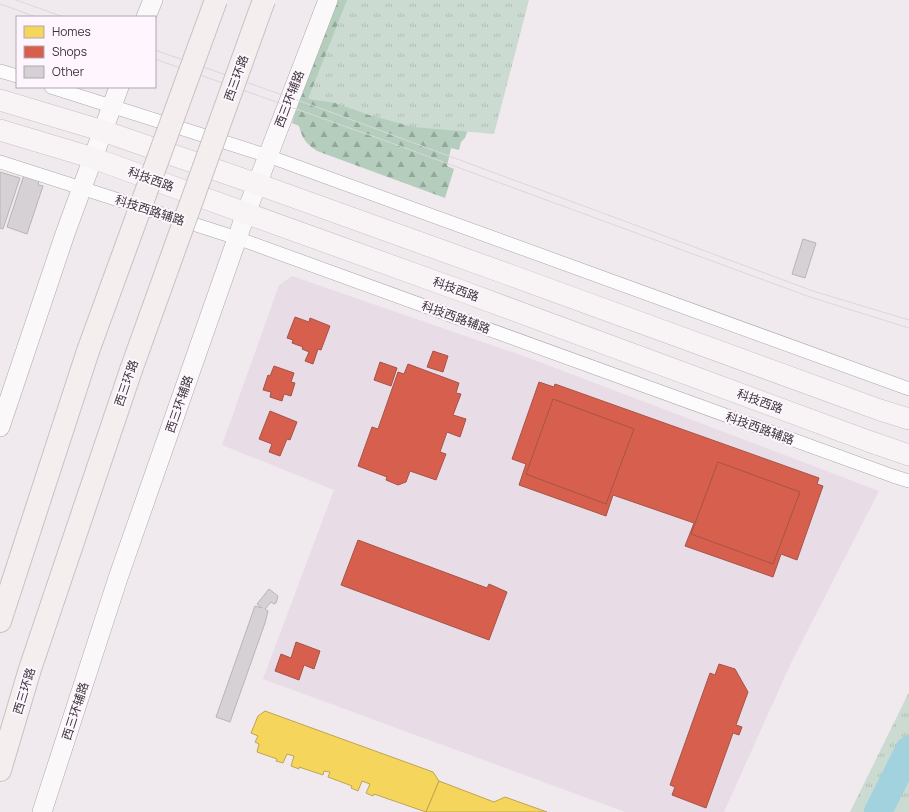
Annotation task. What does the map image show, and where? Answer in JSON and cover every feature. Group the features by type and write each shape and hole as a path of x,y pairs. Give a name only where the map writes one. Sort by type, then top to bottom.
{"highway":[{"path":"0,620 88,351 216,0"},
{"name":"西三环路","path":"0,770 30,669 131,370 264,0"}],"main road":[{"path":"146,16 153,0"},
{"name":"西三环辅路","path":"42,812 118,578 237,238 328,0"},
{"path":"0,427 82,188 119,88"},
{"path":"0,100 103,131 257,184 880,410 909,419"},
{"name":"科技西路","path":"0,130 93,158 909,455"}],"street":[{"path":"0,71 16,76"},
{"path":"54,88 268,156 909,389"},
{"name":"科技西路辅路","path":"0,162 237,238 909,481"}],"shaded area":[{"path":"292,276 529,358 879,491 791,663 724,812 625,812 263,679 334,490 222,445 279,285"}],"green space":[{"path":"338,0 515,0 465,138 461,142 459,150 451,148 447,166 454,169 445,198 317,151 305,141 299,126 292,123 306,80"},
{"path":"347,0 529,0 494,134 413,127 369,115 335,103 308,99"},
{"path":"909,692 909,812 850,812"}],"building: Homes":[{"path":"265,711 433,772 439,781 426,812 374,794 373,796 366,793 370,784 362,781 358,791 351,788 352,786 328,777 330,772 324,771 323,775 299,767 299,769 291,766 294,756 287,754 283,763 276,761 277,759 257,752 259,744 255,742 258,736 251,733 258,716"},
{"path":"439,781 494,802 505,797 547,812 426,812"}],"building: Shops":[{"path":"295,317 309,322 310,318 330,326 321,350 318,349 313,364 305,361 309,352 302,349 303,347 292,343 293,340 287,338"},
{"path":"433,351 448,356 443,372 427,367"},
{"path":"380,362 397,368 391,386 374,380"},
{"path":"408,364 459,383 456,393 461,394 453,415 466,419 460,437 447,432 440,452 446,454 436,480 410,471 406,482 398,485 386,480 387,477 358,466 372,427 378,429 398,372 404,374"},
{"path":"274,366 294,373 291,382 295,383 291,396 284,394 282,401 270,397 271,392 263,390 268,375 270,376"},
{"path":"539,382 554,387 555,384 819,478 817,484 823,486 797,560 781,554 773,577 685,546 694,523 613,495 606,516 519,485 526,464 512,459"},
{"path":"553,399 634,429 606,504 526,474"},
{"path":"270,411 297,422 290,440 287,439 280,456 269,452 272,444 259,439"},
{"path":"718,462 800,492 773,564 691,534"},
{"path":"358,540 487,588 489,584 507,592 489,640 341,585"},
{"path":"296,642 320,651 314,669 304,665 299,680 275,671 281,654 291,658"},
{"path":"719,664 735,669 748,692 736,725 742,727 739,735 733,733 706,808 672,795 675,787 670,785 710,673 715,675"}],"building: Other":[{"path":"0,172 20,178 3,229 0,228"},
{"path":"24,175 39,180 38,185 43,186 27,234 7,227"},
{"path":"803,239 816,243 805,278 792,274"},
{"path":"269,589 278,596 276,603 274,604 271,602 265,609 268,611 265,623 230,722 216,717 255,606 262,608 257,604"}],"waterway":[{"path":"878,812 909,750"}],"tram line":[{"path":"16,0 61,16"},
{"path":"0,4 33,16"},
{"path":"156,50 325,110 813,291 909,320"},
{"path":"156,59 378,138 810,297 909,328"}]}
